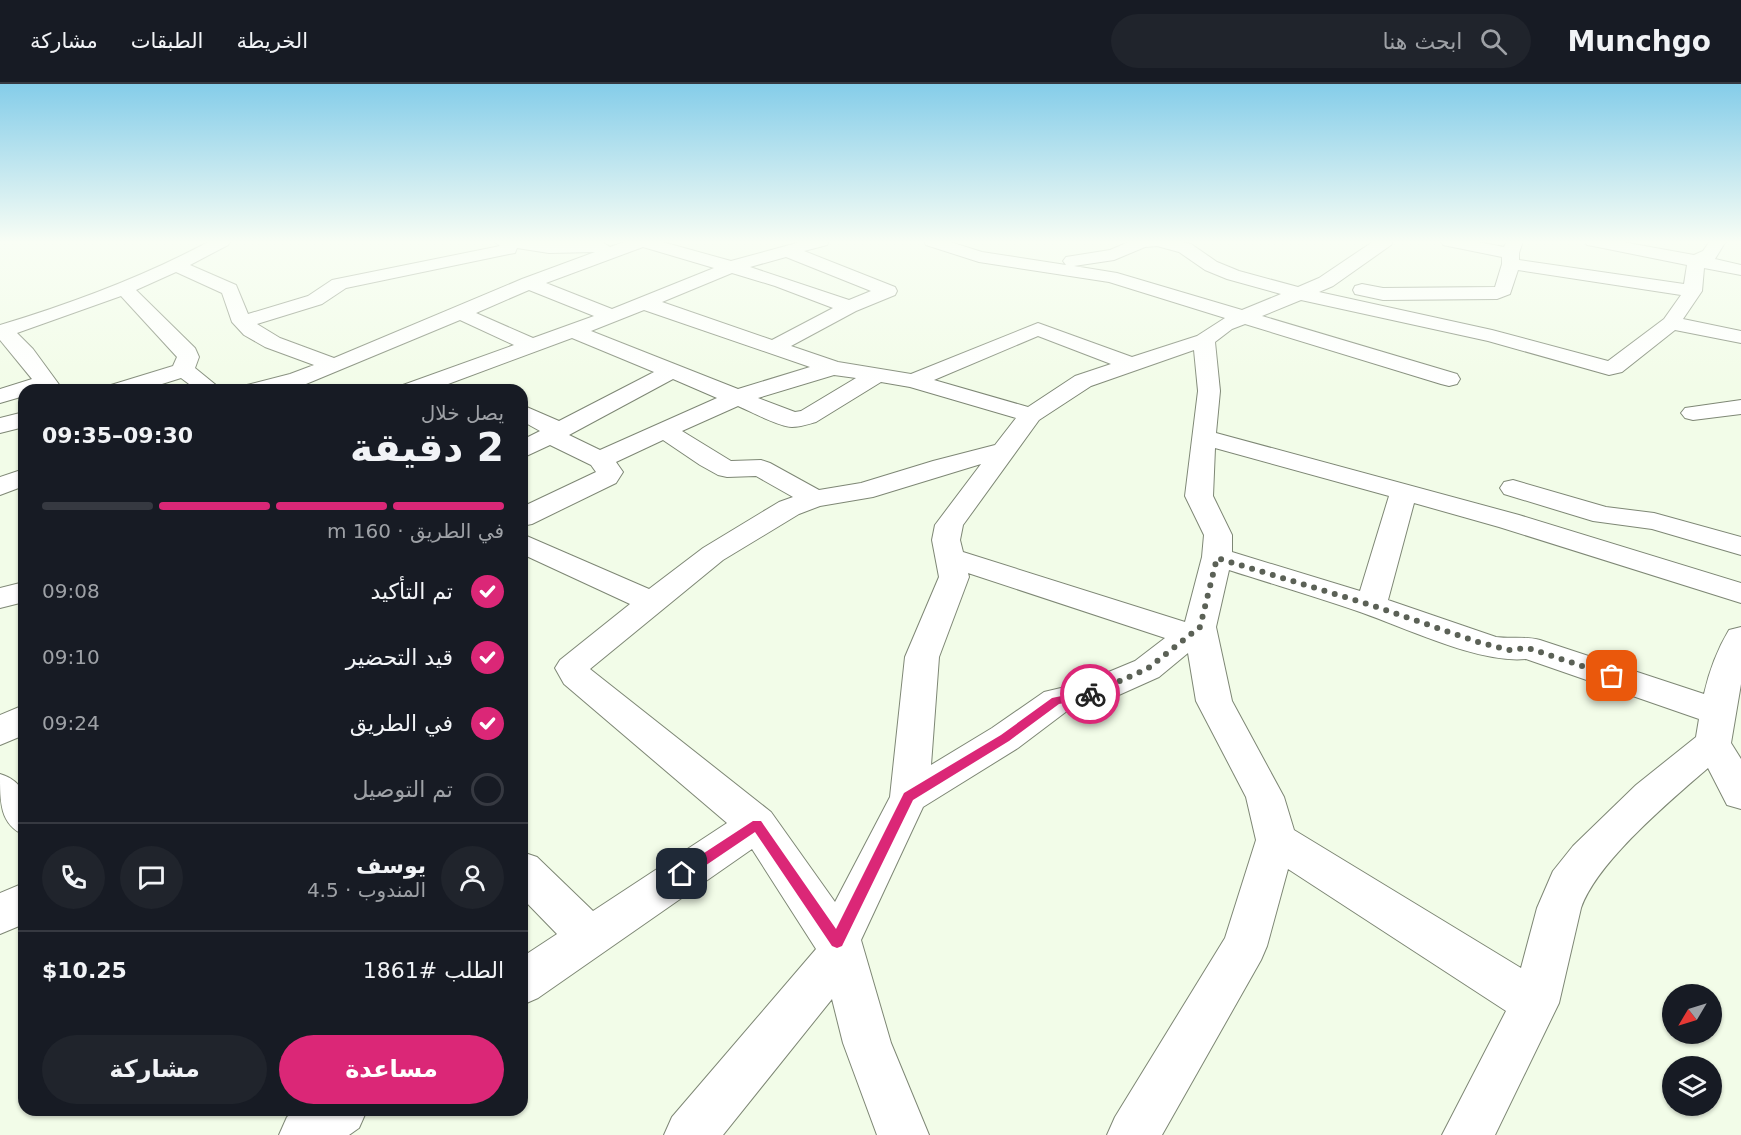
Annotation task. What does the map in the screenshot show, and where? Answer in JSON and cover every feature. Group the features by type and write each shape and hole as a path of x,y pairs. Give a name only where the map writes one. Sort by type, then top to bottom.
{"street":[{"path":"48,384 25,354 2,331 114,290"},
{"path":"125,290 187,353 184,370"},
{"path":"230,290 234,295 242,322 251,330 271,341 333,365"},
{"path":"242,322 315,300 330,290"},
{"path":"306,384 333,365 513,290"},
{"path":"559,290 612,316"},
{"path":"429,384 573,331 675,290"},
{"path":"804,290 849,307"},
{"path":"774,347 849,307 888,290"},
{"path":"1149,290 1449,379"},
{"path":"690,1135 840,947 909,797 922,657 954,577 946,540 949,525 1031,415 1083,381 1204,340 1225,325 1309,290"},
{"path":"1322,290 1609,368 1614,367 1671,323 1693,291 1687,290"},
{"path":"1338,290 1383,294 1456,292 1492,294 1503,290"},
{"path":"644,303 834,368 913,381 1031,415"},
{"path":"459,312 533,346"},
{"path":"1671,323 1741,337"},
{"path":"913,381 1038,329 1130,364"},
{"path":"573,331 740,397 782,417 799,420 878,375"},
{"path":"1133,1135 1245,946 1276,840 1265,796 1214,701 1195,631 1217,558 1218,535 1200,496 1203,437 1209,391 1204,340"},
{"path":"600,460 740,397 802,375 834,368"},
{"path":"138,384 184,370"},
{"path":"184,370 203,384"},
{"path":"528,447 672,371"},
{"path":"452,376 467,384"},
{"path":"0,396 18,392"},
{"path":"1693,413 1741,407"},
{"path":"528,416 600,460 610,472 607,477 528,515"},
{"path":"665,430 717,465 733,471 761,468 815,499"},
{"path":"1203,437 1509,521 1741,594"},
{"path":"903,1135 867,1043 840,947 757,824 576,676 572,668 722,548 789,508 815,499 864,491 923,474 942,466 1004,451"},
{"path":"0,487 18,480"},
{"path":"1514,488 1603,515 1653,521 1741,546"},
{"path":"1371,605 1404,492"},
{"path":"528,546 652,602"},
{"path":"950,557 1195,631"},
{"path":"1217,558 1371,605 1492,647 1509,650 1528,648 1716,727"},
{"path":"0,598 18,594"},
{"path":"909,797 1005,738 1056,701 1089,694 1147,669 1195,631"},
{"path":"1741,638 1725,678 1716,727 1741,794"},
{"path":"0,732 18,722"},
{"path":"1468,1135 1534,1003 1559,908 1568,884 1588,858 1716,727"},
{"path":"528,979 757,824"},
{"path":"1276,840 1534,1003"},
{"path":"528,876 589,936"},
{"path":"0,915 18,905"},
{"path":"305,1135 332,1116"}],"way so far":[{"path":"1090,694 1147,669 1200,627 1217,558 1371,605 1492,647 1509,650 1528,648 1612,676"}],"route":[{"path":"682,874 757,824 837,942 909,797 1005,738 1056,701 1090,694"}]}
